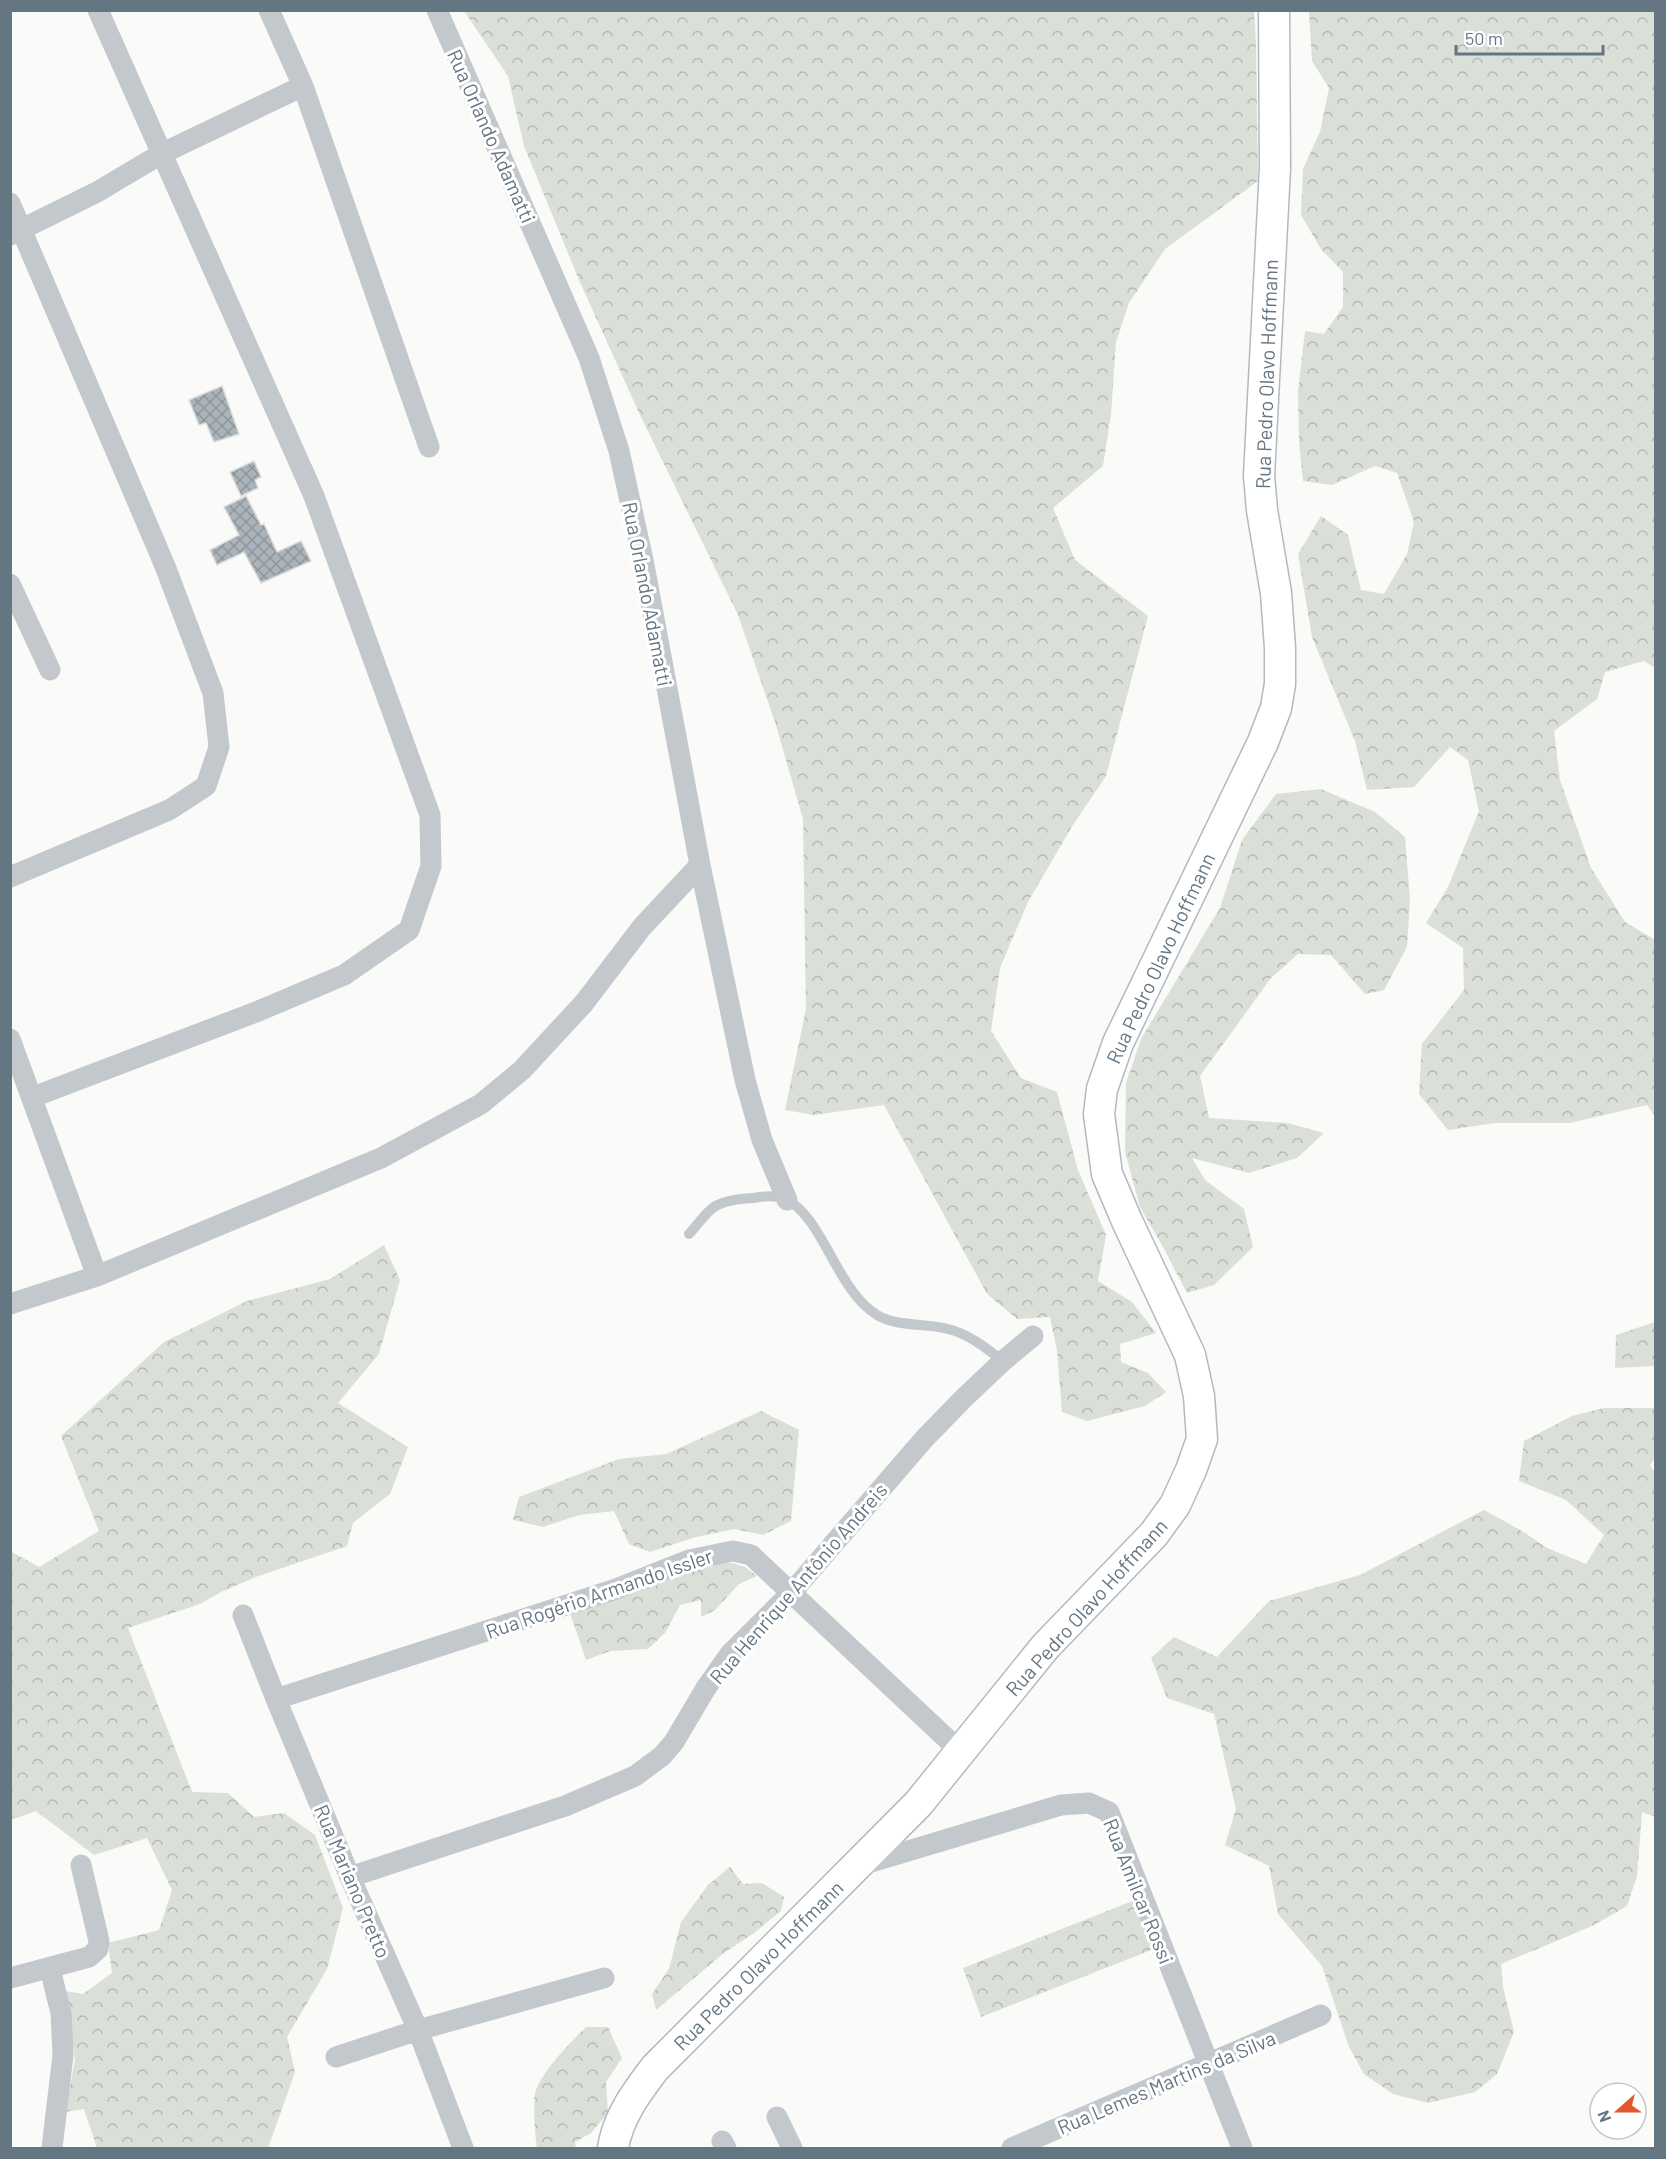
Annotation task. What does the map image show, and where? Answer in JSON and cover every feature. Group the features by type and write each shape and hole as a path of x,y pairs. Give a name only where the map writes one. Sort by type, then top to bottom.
{"street":[{"path":"33,1097 256,1012 344,975 409,930 431,866 430,815 314,496 98,10"},
{"path":"268,10 303,86 429,447"},
{"name":"Rua Orlando Adamatti","path":"437,10 589,358 618,451 643,560 700,865 745,1080 762,1140 787,1200"},
{"name":"Rua Pedro Olavo Hoffmann","path":"613,2148 616,2130 631,2100 655,2068 918,1804 1044,1647 1155,1534 1175,1505 1202,1438 1199,1396 1190,1355 1107,1174 1099,1114 1102,1089 1118,1043 1263,742 1276,708 1280,684 1276,593 1262,510 1260,476 1275,168 1274,10"},
{"path":"17,233 98,192 161,154 303,86"},
{"path":"10,203 17,233 165,566 213,693 219,747 206,786 169,810 10,876"},
{"path":"10,584 50,670"},
{"path":"10,1304 97,1276 381,1158 481,1104 522,1070 584,1003 642,927 700,865"},
{"path":"10,1038 97,1276"},
{"name":"Rua Henrique Antônio Andreis","path":"350,1877 565,1806 635,1776 662,1756 674,1742 706,1688 730,1654 792,1592 925,1438 1003,1361 1033,1336"},
{"name":"Rua Rogério Armando Issler","path":"276,1699 616,1589 689,1560 733,1551 751,1555 962,1752"},
{"name":"Rua Mariano Pretto","path":"243,1614 350,1877 418,2030 463,2148"},
{"name":"Rua Amilcar Rossi","path":"855,1867 1061,1805 1089,1803 1109,1812 1242,2148"},
{"path":"10,1978 89,1957 98,1949 99,1941 81,1865"},
{"path":"50,1969 61,2013 63,2055 52,2148"},
{"path":"336,2057 418,2030 604,1978"},
{"name":"Rua Lemes Martins da Silva","path":"1012,2148 1321,2015"},
{"path":"777,2117 791,2148"}],"lane":[{"path":"689,1234 713,1207 724,1203 764,1196 787,1200"},
{"name":"Rua Orlando Adamatti","path":"787,1200 799,1208 812,1225 860,1302 879,1317 949,1329 978,1342 1003,1361"}],"green space":[{"path":"464,11 1254,11 1258,181 1165,249 1129,303 1116,342 1111,414 1103,466 1053,508 1075,560 1148,616 1106,776 1071,828 1028,902 1000,968 991,1031 1021,1078 1057,1092 1078,1170 1106,1235 1098,1281 1132,1302 1156,1333 1120,1344 1121,1362 1148,1373 1166,1392 1145,1406 1087,1421 1062,1412 1057,1351 1050,1317 1017,1319 987,1294 884,1105 814,1115 785,1110 806,1009 803,819 776,725 738,615 640,415 579,280 524,146 508,76"},
{"path":"1309,11 1655,11 1655,668 1644,661 1605,672 1597,699 1554,731 1560,780 1591,868 1625,922 1655,940 1655,1116 1647,1105 1570,1123 1495,1123 1448,1130 1419,1094 1422,1044 1464,990 1463,948 1426,923 1448,887 1479,811 1468,760 1450,747 1414,787 1367,790 1355,741 1312,637 1298,554 1321,516 1348,535 1361,590 1384,594 1407,554 1414,522 1397,473 1375,466 1332,485 1303,481 1299,442 1298,391 1305,331 1324,334 1343,307 1343,272 1321,249 1301,215 1303,169 1320,132 1329,88 1312,61"},
{"path":"1321,789 1375,812 1405,837 1410,899 1407,947 1384,990 1365,994 1331,955 1298,954 1271,978 1200,1076 1209,1118 1287,1123 1324,1133 1297,1158 1249,1173 1192,1158 1205,1180 1244,1209 1253,1247 1214,1285 1187,1293 1140,1207 1125,1152 1126,1083 1141,1039 1220,908 1242,840 1276,794"},
{"path":"384,1245 400,1280 379,1354 338,1403 408,1447 390,1494 353,1523 347,1546 256,1577 200,1604 128,1628 192,1792 228,1793 254,1817 284,1813 315,1835 343,1908 327,1969 287,2037 295,2072 268,2148 97,2148 84,2109 65,2112 75,2060 65,1991 83,1994 112,1973 108,1943 159,1930 172,1890 147,1838 94,1855 36,1811 11,1820 10,1551 39,1567 99,1531 61,1436 164,1342 247,1301 330,1279"},
{"path":"1655,1322 1655,1366 1615,1368 1616,1335"},
{"path":"1604,1408 1655,1408 1655,1457 1650,1466 1656,1473 1655,1817 1642,1812 1637,1876 1627,1906 1592,1926 1501,1964 1503,1987 1514,2032 1497,2074 1475,2092 1428,2103 1393,2094 1364,2074 1349,2047 1322,1966 1278,1914 1269,1866 1225,1845 1236,1809 1214,1714 1167,1698 1151,1658 1174,1637 1217,1657 1269,1601 1360,1575 1484,1510 1547,1548 1586,1564 1604,1535 1566,1500 1519,1481 1524,1441 1572,1416"},
{"path":"761,1411 799,1430 791,1521 763,1535 735,1529 696,1537 650,1552 629,1544 614,1511 579,1515 543,1527 513,1520 519,1497 619,1459 666,1454"},
{"path":"732,1563 745,1567 757,1576 739,1584 715,1610 701,1617 701,1600 680,1605 665,1633 648,1649 610,1651 586,1660 570,1613 707,1564"},
{"path":"730,1867 743,1884 762,1883 784,1897 781,1911 724,1953 656,2010 652,1994 669,1969 681,1922 708,1885"},
{"path":"1135,1900 1154,1949 981,2017 963,1968"},
{"path":"586,2027 608,2027 622,2058 606,2082 608,2113 591,2133 575,2142 576,2148 537,2148 534,2104 538,2085 557,2058"}],"building":[{"path":"222,386 239,434 214,442 206,423 199,425 189,400"},
{"path":"254,461 261,477 255,480 258,488 241,496 230,472"},
{"path":"246,496 261,525 264,524 277,552 301,541 311,561 261,583 244,552 217,565 210,550 239,535 224,507"}]}
